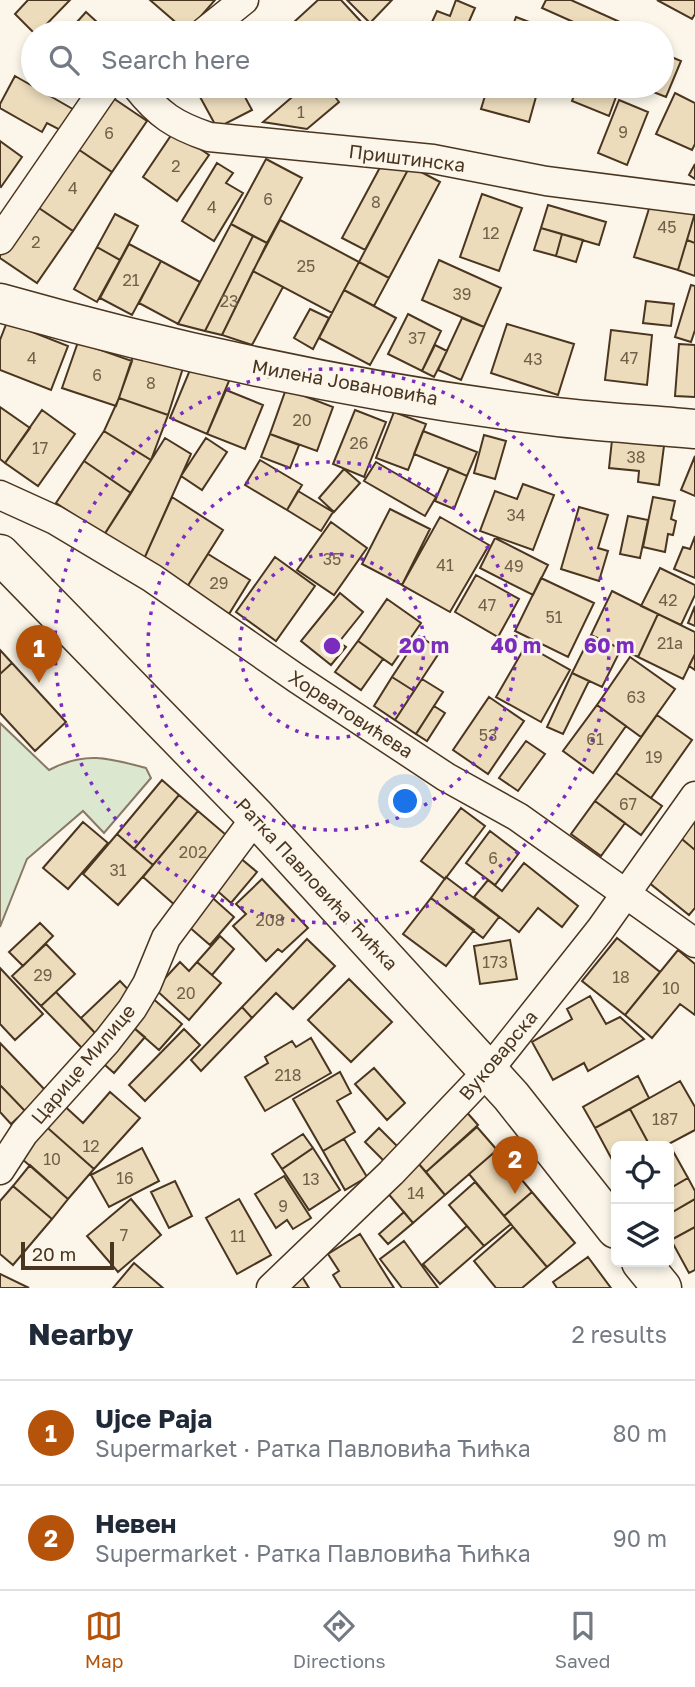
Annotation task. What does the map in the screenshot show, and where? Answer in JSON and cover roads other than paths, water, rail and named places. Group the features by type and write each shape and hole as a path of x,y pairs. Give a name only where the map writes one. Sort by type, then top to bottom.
{"main road":[{"name":"Милена Јовановића","path":"0,303 175,349 399,393 542,415 695,429"},
{"name":"Ратка Павловића Ћићка","path":"0,554 256,817 511,1096 611,1223"},
{"path":"646,1267 662,1288"}],"street":[{"path":"218,21 244,0"},
{"path":"0,240 98,98"},
{"name":"Приштинска","path":"146,98 155,109 188,130 209,137 433,159 546,181 695,200"},
{"name":"Хорватовићева","path":"0,495 55,520 152,578 446,777 518,817 695,943"},
{"name":"Вуковарска","path":"271,1288 391,1172 488,1071 600,930 695,796"},
{"name":"Царице Милице","path":"0,1170 24,1133 107,1041 132,1009 147,984 166,938 256,817"}],"place":[{"name":"Ujce Paja","path":"39,683"},
{"name":"Невен","path":"515,1194"}]}
